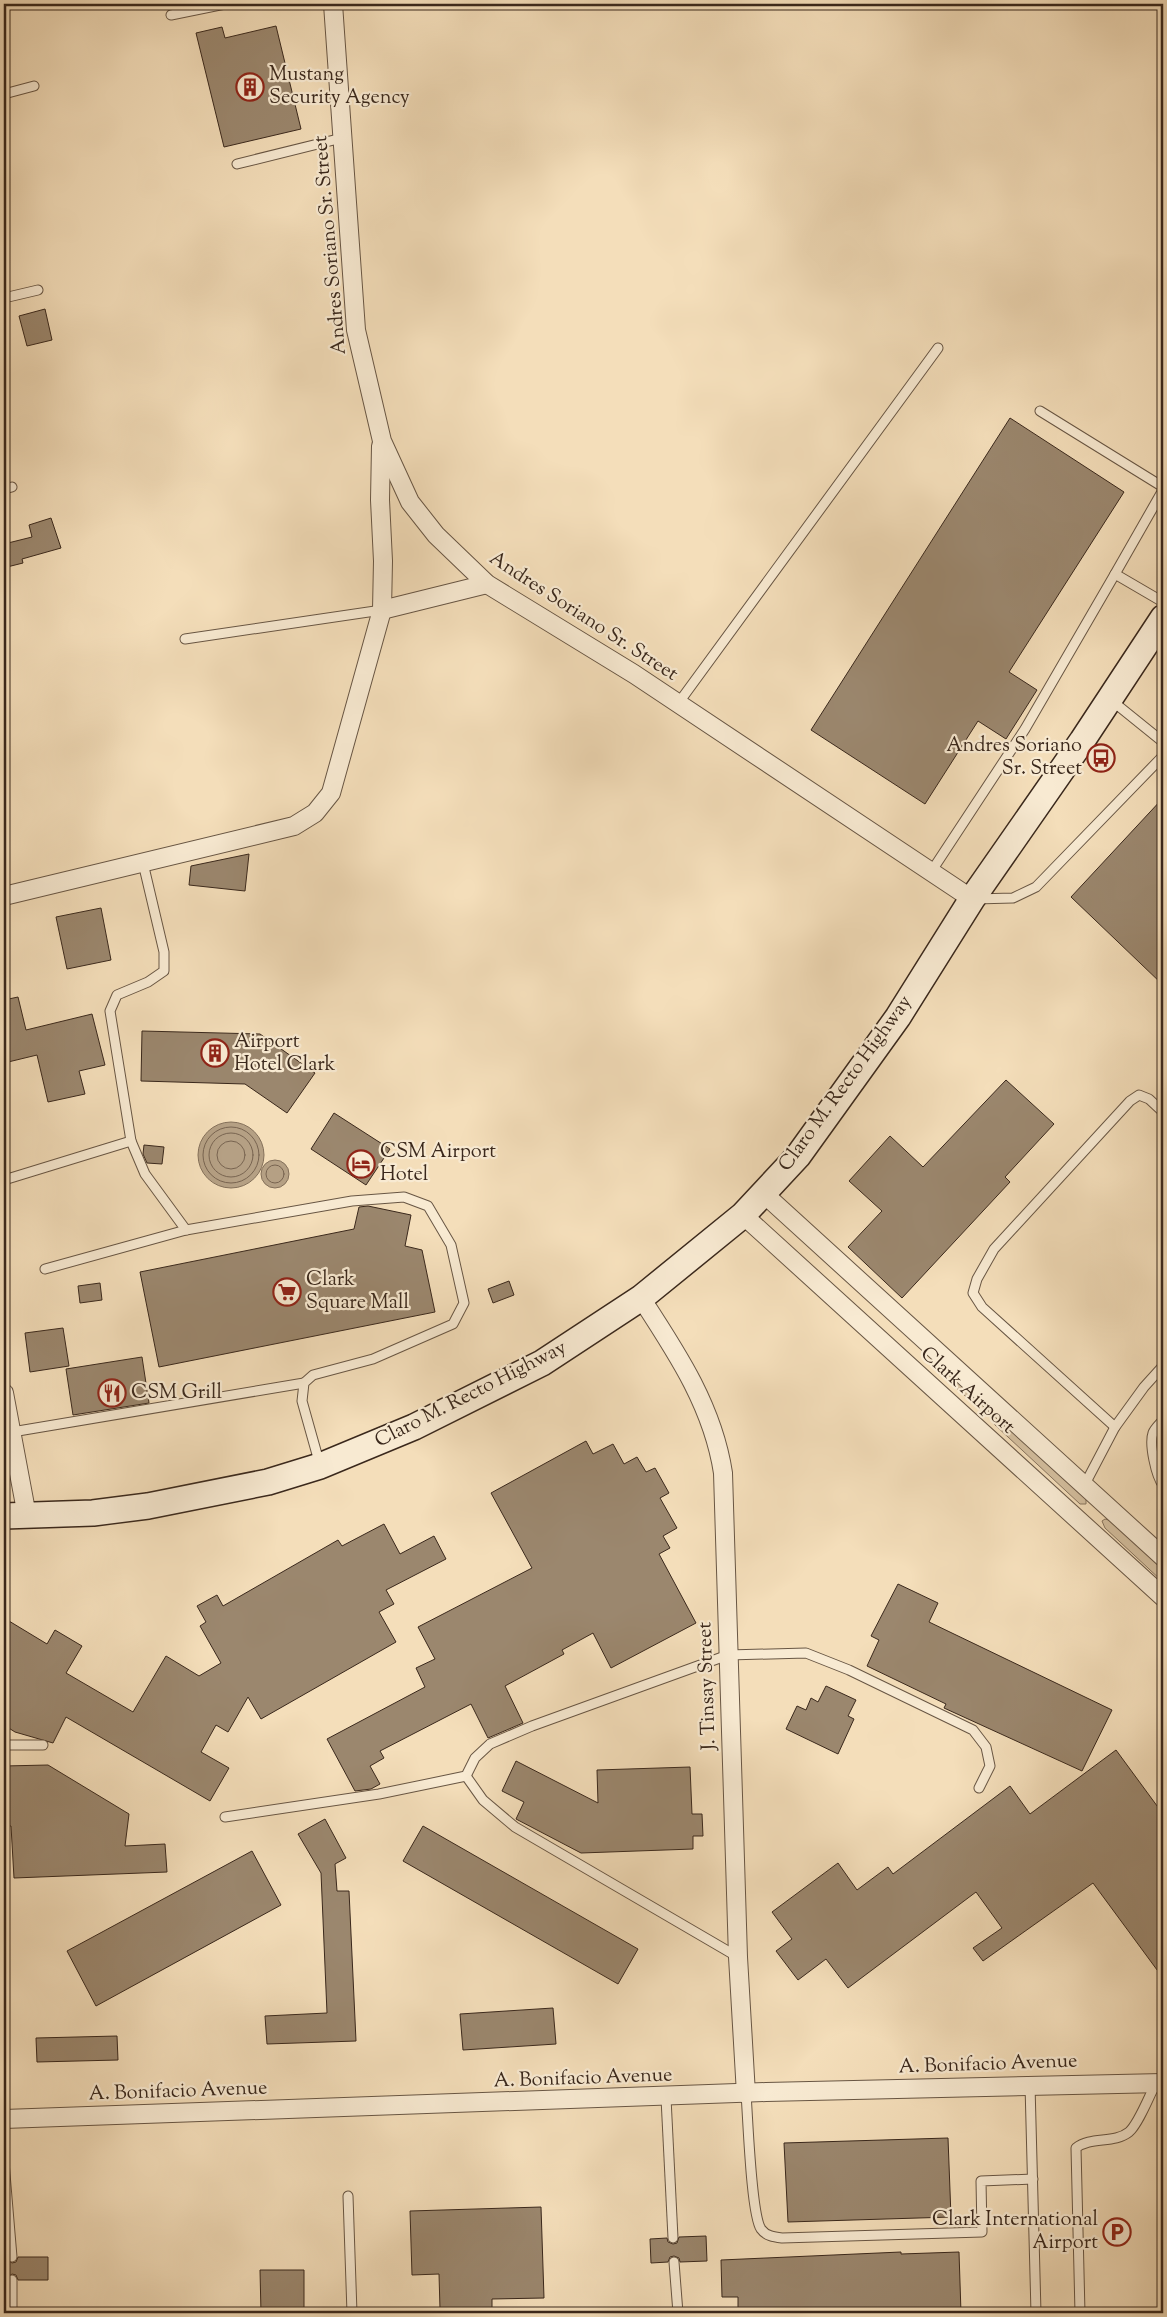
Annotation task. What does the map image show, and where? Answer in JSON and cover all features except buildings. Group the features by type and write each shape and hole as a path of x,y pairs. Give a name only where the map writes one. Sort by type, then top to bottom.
{"main road":[{"name":"Claro M. Recto Highway","path":"16,1516 93,1513 148,1506 268,1482 317,1456 414,1427 542,1363 641,1298 743,1215 798,1156 898,1017 972,899 1110,699 1163,618"}],"street":[{"name":"Andres Soriano Sr. Street","path":"333,4 356,330 382,441 410,502 436,535 487,584 634,674 677,705 972,899"},
{"path":"4,896 294,826 315,813 331,793 382,610 384,561 380,500 382,441"},
{"path":"382,610 487,584"},
{"name":"Clark Airport","path":"763,1192 1163,1557"},
{"name":"Clark Airport","path":"743,1215 1163,1597"},
{"name":"J. Tinsay Street","path":"641,1298 678,1354 712,1426 719,1448 725,1499 738,1957 746,2094"},
{"path":"4,1393 19,1472 16,1516"},
{"path":"1082,1524 1102,1502"},
{"name":"A. Bonifacio Avenue","path":"4,2120 746,2094 1160,2083"}],"lane":[{"path":"171,14 225,4"},
{"path":"4,94 34,86"},
{"path":"237,164 342,138"},
{"path":"4,298 38,290"},
{"path":"677,705 938,348"},
{"path":"931,872 1026,729 1163,488 1040,410"},
{"path":"1115,574 1163,602"},
{"path":"186,639 382,610"},
{"path":"1110,699 1163,742"},
{"path":"972,899 1013,898 1036,887 1163,756"},
{"path":"143,863 164,952 164,971 148,982 117,995 110,1011 131,1141 145,1174 186,1230"},
{"path":"1115,1427 982,1307 973,1293 974,1285 994,1249 1130,1100 1139,1095 1144,1096 1163,1112"},
{"path":"4,1180 131,1141"},
{"path":"12,1432 304,1383 313,1375 372,1359 453,1324 464,1303 451,1245 428,1206 404,1197 352,1201 186,1230 45,1269"},
{"path":"1084,1486 1115,1427 1163,1366"},
{"path":"304,1383 302,1401 317,1456"},
{"path":"1163,1420 1154,1430 1152,1436 1156,1471 1163,1485"},
{"path":"466,1776 475,1758 490,1744 532,1726 728,1655 806,1653 849,1670 973,1730 986,1747 990,1766 979,1788"},
{"path":"4,1745 43,1745"},
{"path":"225,1817 379,1794 466,1776"},
{"path":"466,1776 483,1800 515,1827 738,1957"},
{"path":"1080,2313 1076,2148 1085,2142 1116,2137 1128,2132 1160,2083"},
{"path":"1030,2086 1036,2313"},
{"path":"746,2094 755,2207 762,2230 770,2236 782,2238 982,2232 981,2180 1033,2179"},
{"path":"666,2098 674,2238"},
{"path":"4,2162 12,2257"},
{"path":"348,2196 352,2313"},
{"path":"674,2262 678,2313"},
{"path":"12,2280 12,2313"}],"shaded area":[{"path":"956,1378 978,1397 973,1403 952,1384 951,1381"},
{"path":"999,1418 1086,1497 1086,1504 1080,1504 994,1424"},
{"path":"1105,1519 1112,1521 1163,1568 1163,1582 1105,1528 1102,1521"}],"water":[{"path":"231,1122 244,1124 254,1132 262,1142 264,1155 262,1168 254,1178 244,1186 231,1188 218,1186 208,1178 200,1168 198,1155 200,1142 208,1132 218,1124"},
{"path":"275,1160 285,1164 289,1174 285,1184 275,1188 265,1184 261,1174 265,1164"}],"place":[{"name":"Mustang Security Agency","path":"250,87"},
{"name":"Andres Soriano Sr. Street","path":"1101,758"},
{"name":"Airport Hotel Clark","path":"215,1053"},
{"name":"CSM Airport Hotel","path":"361,1164"},
{"name":"Clark Square Mall","path":"287,1292"},
{"name":"CSM Grill","path":"112,1393"},
{"name":"Clark International Airport","path":"1117,2232"}]}
